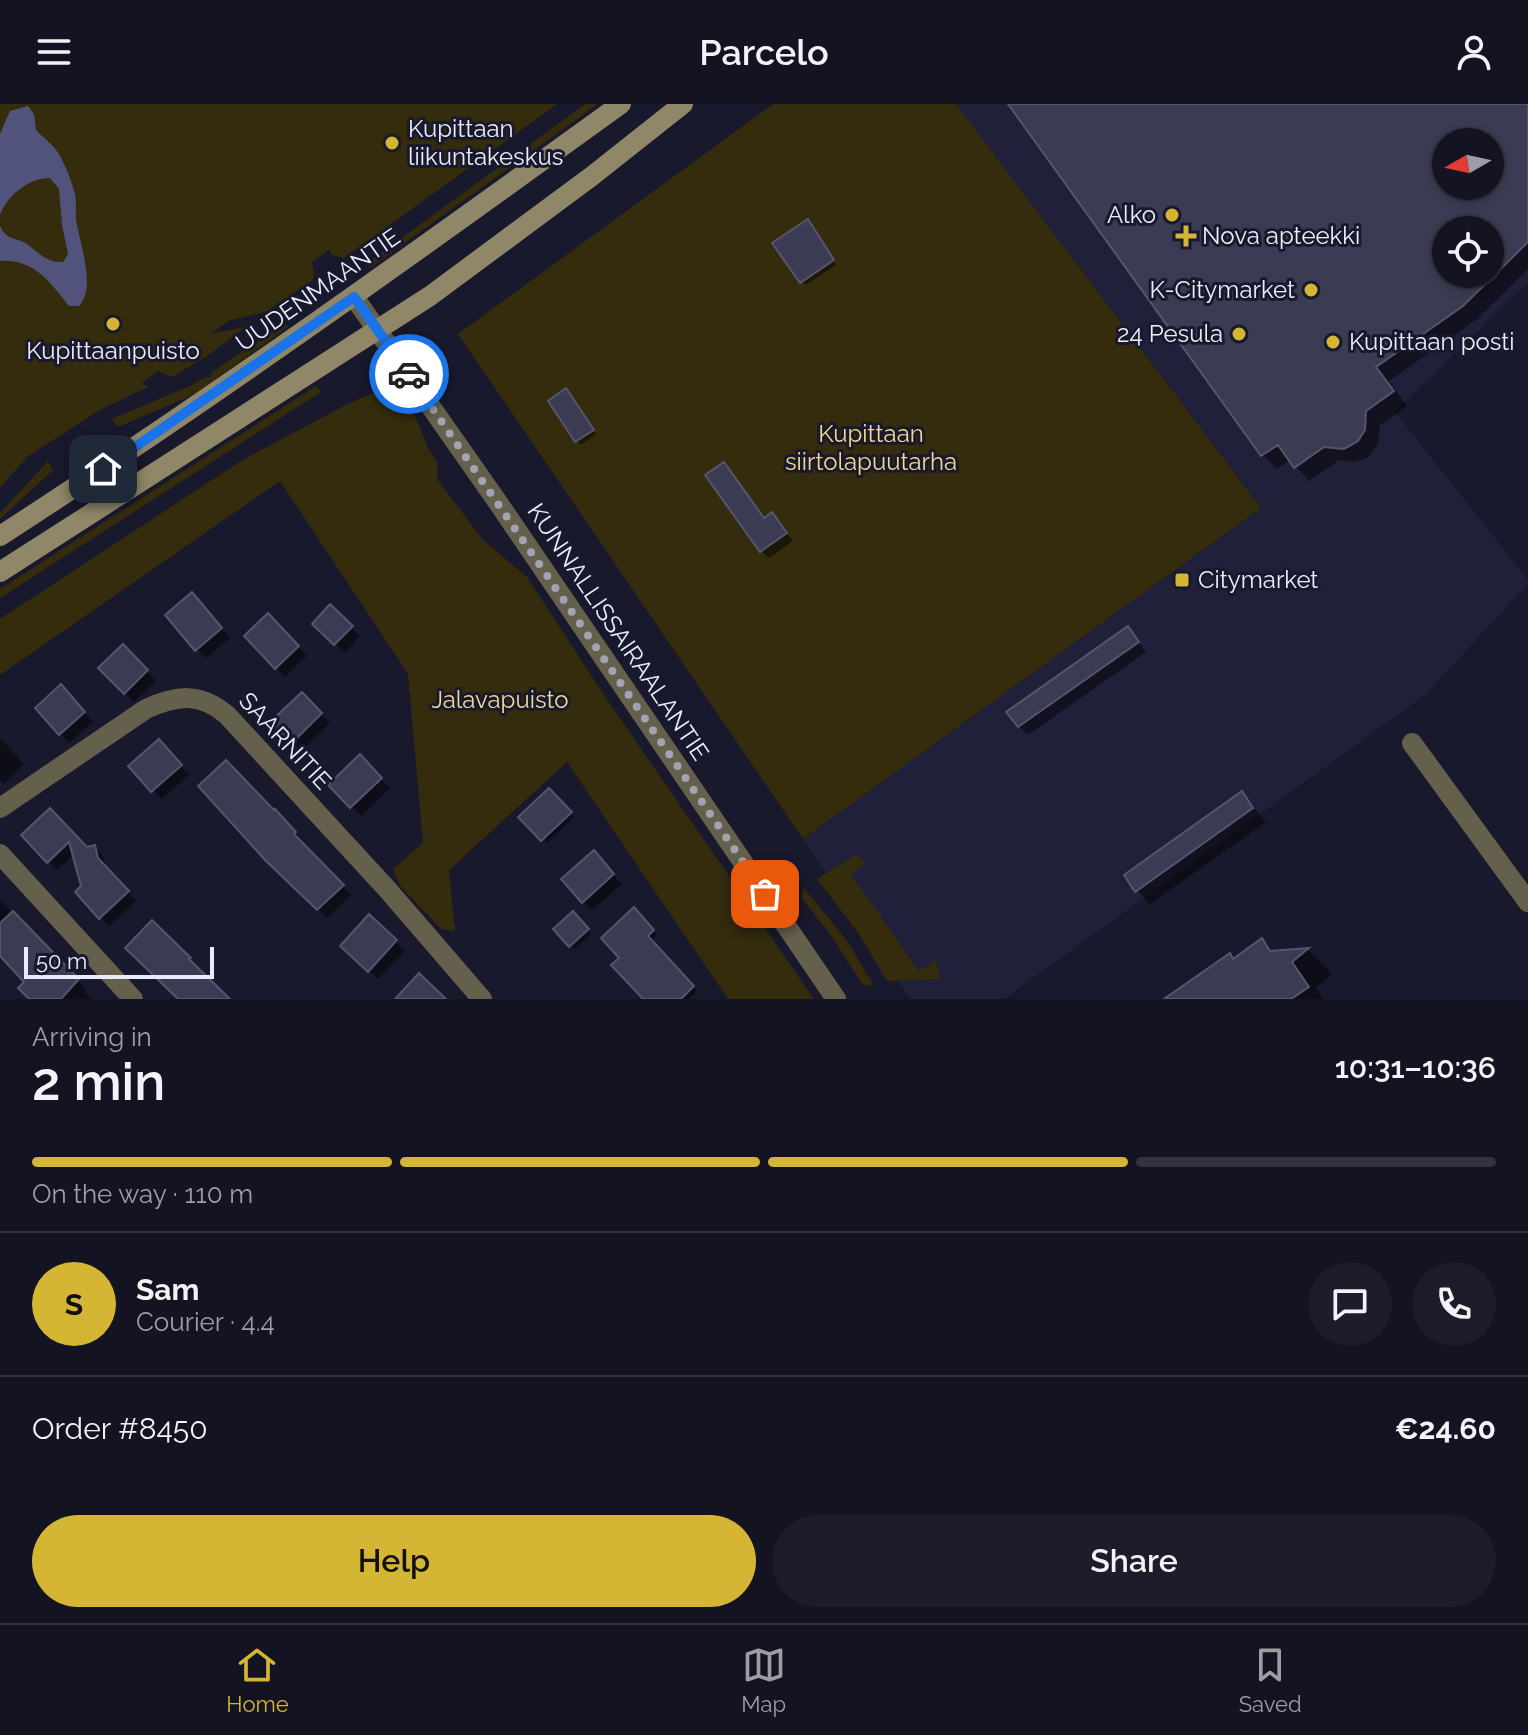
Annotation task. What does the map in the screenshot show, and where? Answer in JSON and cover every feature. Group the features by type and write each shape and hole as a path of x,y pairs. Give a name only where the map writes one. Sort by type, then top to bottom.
{"main road":[{"name":"UUDENMAANTIE","path":"0,536 154,436 354,297 621,104"},
{"path":"0,572 430,296 683,104"}],"street":[{"name":"KUNNALLISSAIRAALANTIE","path":"354,297 836,999"},
{"name":"SAARNITIE","path":"0,808 146,709 182,697 213,703 387,889 482,999"},
{"path":"1412,743 1528,902"},
{"path":"0,854 133,999"}],"shaded area":[{"path":"956,104 1528,104 1528,282 1395,412 1528,580 1528,584 1425,695 1004,999 910,999 803,839 1261,508"}],"green space":[{"name":"Kupittaanpuisto","path":"0,104 557,104 344,258 332,255 329,250 312,262 312,281 266,312 230,320 211,334 248,326 207,356 172,377 158,371 142,383 148,387 98,411 27,457 0,488"},
{"path":"585,104 598,104 370,268 366,264"},
{"name":"Kupittaan siirtolapuutarha","path":"773,104 956,104 1261,508 803,839 458,334"},
{"path":"284,323 288,327 195,394 118,427 112,419 211,377 212,372"},
{"path":"316,386 321,392 0,598 0,589"},
{"name":"Jalavapuisto","path":"388,386 411,406 437,462 437,479 483,540 527,577 606,698 814,999 728,999 567,762 449,870 455,931 441,929 401,887 393,869 423,843 408,674 280,481 0,675 0,619 244,459"},
{"path":"48,461 53,470 0,519 0,513"},
{"path":"856,854 865,863 851,874 919,971 935,960 939,979 887,981 859,934 817,879"},
{"path":"804,888 848,942 874,986 864,985 860,981 833,938 803,900"}],"water":[{"path":"28,106 34,114 36,130 61,158 75,194 76,219 87,276 87,288 79,306 69,306 32,268 12,261 0,261 0,226 9,236 48,259 63,262 68,254 59,189 50,178 34,181 19,189 0,215 0,134 10,111"}],"building":[{"name":"K-Citymarket","path":"1008,104 1528,104 1528,242 1504,266 1504,216 1432,216 1432,288 1481,288 1463,306 1376,367 1394,391 1366,411 1365,430 1358,441 1344,449 1324,447 1294,468 1278,445 1261,456"},
{"path":"808,219 834,260 800,283 772,243"},
{"path":"566,388 594,430 575,442 548,401"},
{"path":"724,462 764,518 772,512 787,533 760,552 705,475"},
{"path":"192,592 222,628 195,651 165,615"},
{"path":"330,604 353,626 334,645 312,624"},
{"path":"268,613 299,646 275,669 244,636"},
{"path":"1128,626 1139,642 1018,727 1006,712"},
{"path":"123,644 148,670 124,694 98,668"},
{"path":"61,684 85,712 59,735 35,708"},
{"path":"302,692 322,713 291,744 270,722"},
{"path":"159,739 182,765 151,792 128,766"},
{"path":"360,754 382,778 350,808 328,785"},
{"path":"226,760 344,885 317,910 265,860 198,786"},
{"path":"549,788 572,812 541,841 518,817"},
{"path":"1242,791 1253,808 1135,892 1124,875"},
{"path":"50,808 87,847 95,845 98,858 129,891 99,919 75,892 81,886 69,842 47,863 21,835"},
{"path":"594,850 614,874 582,903 561,879"},
{"path":"634,907 654,930 648,936 694,986 681,999 643,999 611,965 619,958 601,938"},
{"path":"13,911 79,979 61,999 29,999 18,988 24,982 0,956 0,923"},
{"path":"573,911 589,929 569,947 553,929"},
{"path":"369,914 397,940 368,972 340,946"},
{"path":"152,920 230,999 178,999 125,948"},
{"path":"1262,938 1270,951 1309,948 1292,962 1309,987 1291,999 1164,999 1230,953 1233,959"},
{"path":"419,973 446,999 395,999"}],"way so far":[{"path":"409,374 765,894"}],"place":[{"name":"Kupittaan liikuntakeskus","path":"392,143"},
{"name":"Alko","path":"1172,215"},
{"name":"Nova apteekki","path":"1186,236"},
{"name":"K-Citymarket","path":"1311,290"},
{"name":"Kupittaanpuisto","path":"113,324"},
{"name":"24 Pesula","path":"1239,334"},
{"name":"Kupittaan posti","path":"1333,342"},
{"name":"Citymarket","path":"1182,580"}],"route":[{"path":"103,469 354,297 409,374"}]}
